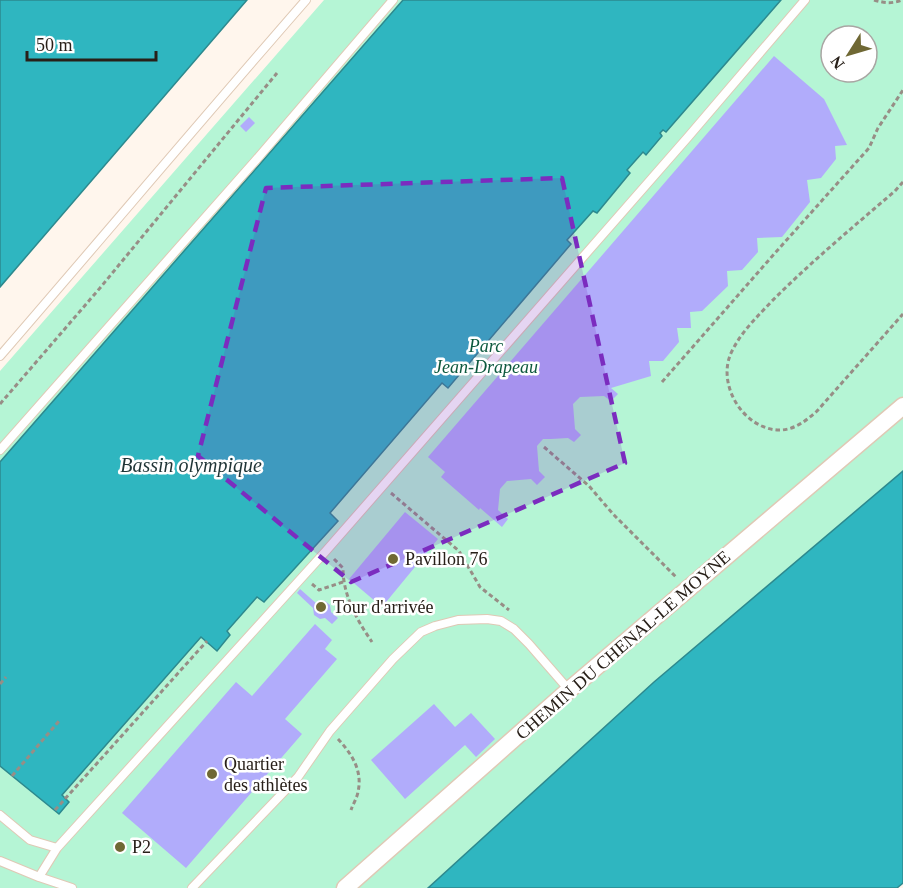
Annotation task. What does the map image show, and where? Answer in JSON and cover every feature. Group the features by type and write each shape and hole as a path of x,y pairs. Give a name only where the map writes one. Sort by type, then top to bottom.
{"street":[{"name":"CHEMIN DU CHENAL-LE MOYNE","path":"345,888 569,690 903,406"}],"lane":[{"path":"0,356 306,0"},
{"path":"0,450 256,160 393,0"},
{"path":"39,877 57,848 318,560 805,0"},
{"path":"192,888 298,777 330,731 393,659 421,632 458,620 501,621 514,629 529,644 569,690"},
{"path":"0,815 30,840 57,848"},
{"path":"0,861 72,888"}],"path":[{"path":"874,0 885,3 902,0"},
{"path":"0,404 100,288 277,73"},
{"path":"662,382 869,148 878,128 903,90"},
{"path":"903,182 801,272 744,331 728,361 727,379 733,398 740,410 753,422 765,427 779,431 802,424 817,411 903,314"},
{"path":"544,447 589,486 612,514 688,589"},
{"path":"383,486 459,551 480,586 511,612 508,625"},
{"path":"337,561 343,568 343,582 351,607 372,642"},
{"path":"319,590 343,582"},
{"path":"55,810 207,641"},
{"path":"0,684 6,677"},
{"path":"12,776 59,721"},
{"path":"330,731 355,760 358,791 351,810"}],"highlighted area":[{"path":"562,178 625,463 351,582 198,456 266,188"}],"green space":[{"name":"Parc Jean-Drapeau","path":"324,0 903,0 903,471 654,682 428,888 0,888 0,371"}],"water":[{"path":"0,0 247,0 0,287"},
{"name":"Bassin olympique","path":"403,0 781,0 666,132 663,130 660,133 662,136 646,155 643,152 627,170 630,173 597,213 593,211 567,240 571,244 448,388 442,383 330,513 338,521 264,602 257,597 227,631 230,635 217,651 201,637 62,795 69,802 59,814 0,766 0,462"},
{"path":"903,471 903,883 897,888 428,888 654,682"}],"building":[{"path":"774,56 824,99 847,145 835,146 836,159 821,178 807,180 810,202 782,237 757,238 758,252 742,270 727,271 728,286 702,311 690,312 691,328 677,328 679,342 663,361 649,361 651,376 611,388 618,394 611,401 604,396 580,397 573,404 575,429 581,435 574,442 568,438 543,439 537,446 539,471 545,477 537,485 531,479 507,481 500,489 498,510 508,519 502,527 441,477 445,472 428,457"},
{"path":"249,117 255,123 246,132 240,126"},
{"name":"Pavillon 76","path":"405,512 438,539 382,607 349,579"},
{"name":"Tour d'arrivée","path":"300,589 317,604 319,601 325,601 330,605 331,612 338,618 332,624 325,618 320,619 314,615 313,608 297,593"},
{"name":"Quartier des athlètes","path":"315,624 332,640 325,649 337,659 285,719 302,734 186,868 122,813 236,682 252,696"},
{"path":"434,704 455,727 471,713 495,739 476,757 465,745 405,799 371,760"}],"place":[{"name":"Pavillon 76","path":"393,559"},
{"name":"Tour d'arrivée","path":"321,607"},
{"name":"Quartier des athlètes","path":"212,774"},
{"name":"P2","path":"120,847"}]}
